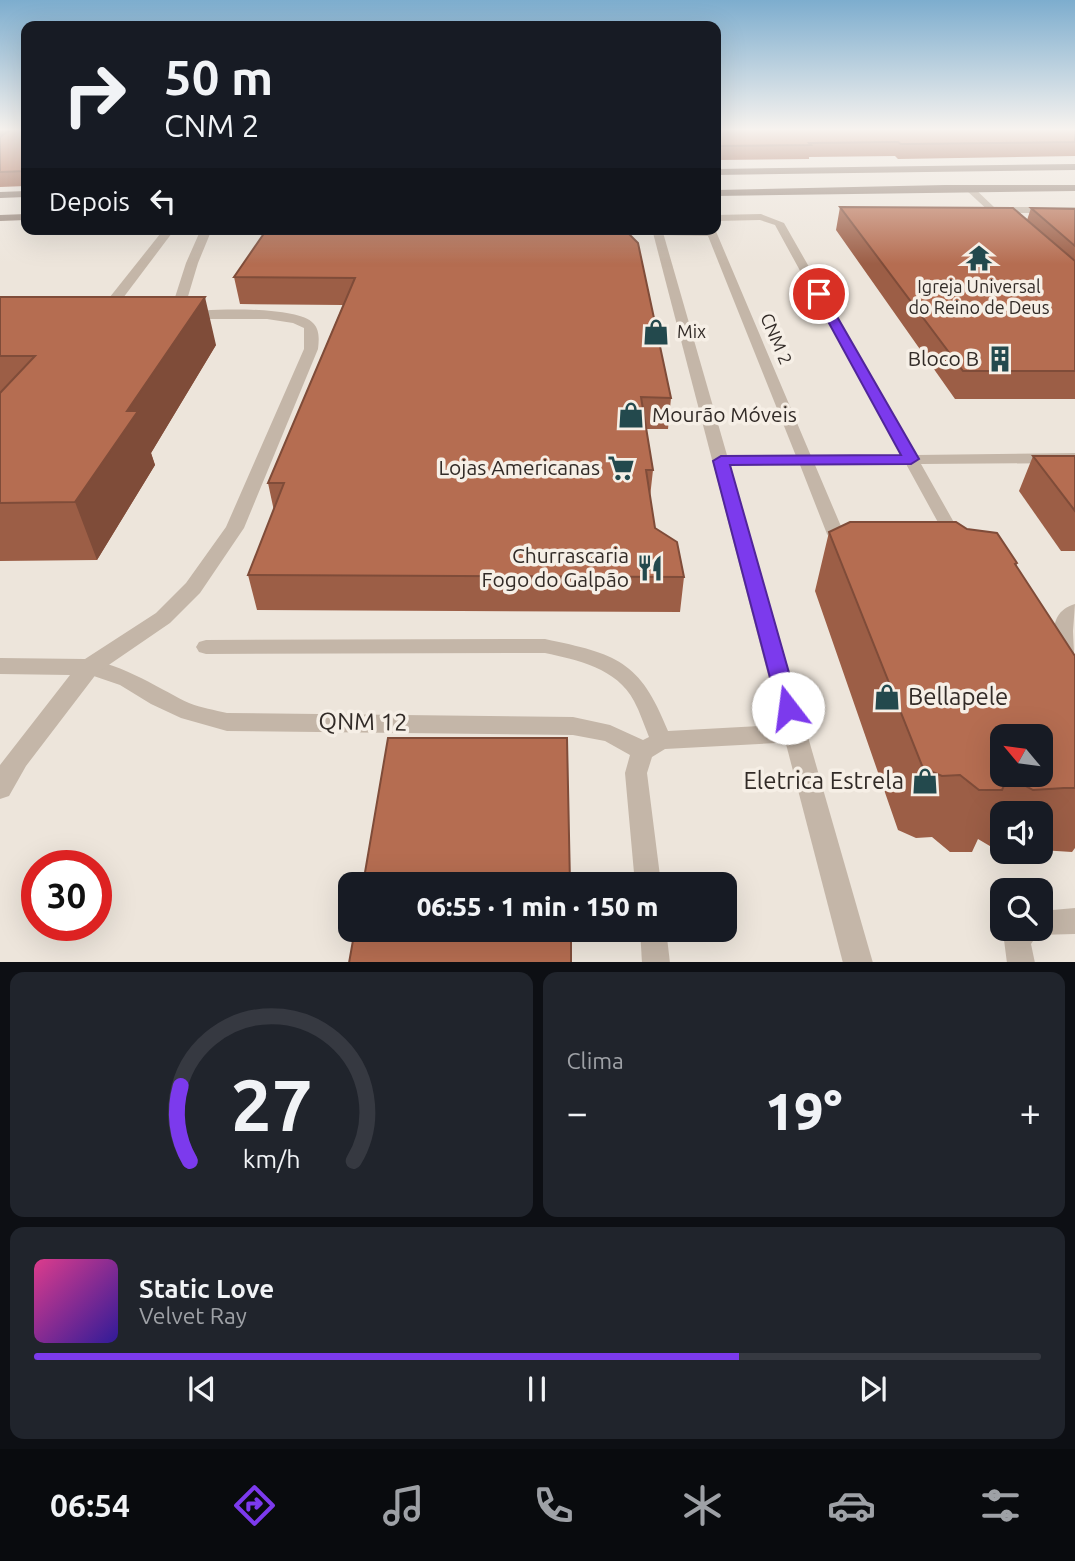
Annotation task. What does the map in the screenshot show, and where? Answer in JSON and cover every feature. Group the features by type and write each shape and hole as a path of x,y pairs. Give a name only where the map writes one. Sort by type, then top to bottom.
{"main road":[{"path":"943,174 955,180 945,188"},
{"path":"721,193 1075,188"},
{"path":"0,195 21,194"},
{"path":"0,218 21,217"}],"street":[{"path":"102,316 165,235"},
{"path":"0,788 18,759 89,667 163,618 193,589 234,528 310,349 313,338 310,327 305,322 286,316 170,316 204,235"},
{"path":"658,235 858,962"},
{"name":"QNM 12","path":"0,666 89,667"}],"lane":[{"path":"969,188 1010,227"},
{"path":"992,210 1075,210"},
{"path":"721,218 761,217 779,223 948,526 942,537 920,540"},
{"name":"CNM 2","path":"712,235 836,534 848,541 868,542"},
{"path":"721,461 1075,458"},
{"path":"1075,611 1065,622 1063,637 1075,669"},
{"path":"206,647 545,646 582,655 612,667 638,689 661,740"},
{"name":"QNM 12","path":"89,667 127,679 158,698 190,712 227,722 573,726 624,738 642,752"},
{"path":"647,872 636,773 642,752 661,740 795,733"},
{"path":"1053,923 1075,921"},
{"path":"1017,941 1021,962"},
{"path":"654,942 656,962"}],"building":[{"path":"840,207 1013,208 1075,261 1075,371 963,371"},
{"path":"1031,208 1075,209 1075,246"},
{"path":"263,235 630,235 638,243 671,398 641,397 653,470 646,470 655,528 677,542 684,577 248,575 284,483 268,483 355,278 234,277"},
{"path":"0,297 205,297 127,411 138,411 75,502 0,503 0,393 35,356 0,356"},
{"path":"1033,456 1075,456 1075,511"},
{"path":"850,522 956,522 967,529 997,533 1075,656 1075,788 1033,790 1029,788 1054,788 1054,724 990,724 990,788 1003,788 1002,790 979,790 960,775 942,776 923,768 829,532"},
{"path":"388,738 567,738 570,872 365,872"},
{"path":"353,942 571,942 571,962 349,962"}],"place":[{"name":"Igreja Universal do Reino de Deus","path":"979,258"},
{"name":"Mix","path":"656,332"},
{"name":"Bloco B","path":"1000,359"},
{"name":"Mourão Móveis","path":"631,415"},
{"name":"Lojas Americanas","path":"621,468"},
{"name":"Churrascaria Fogo do Galpão","path":"650,568"},
{"name":"Bellapele","path":"887,697"},
{"name":"Eletrica Estrela","path":"925,781"}],"route":[{"path":"788,708 721,461 911,459 819,294"}]}
